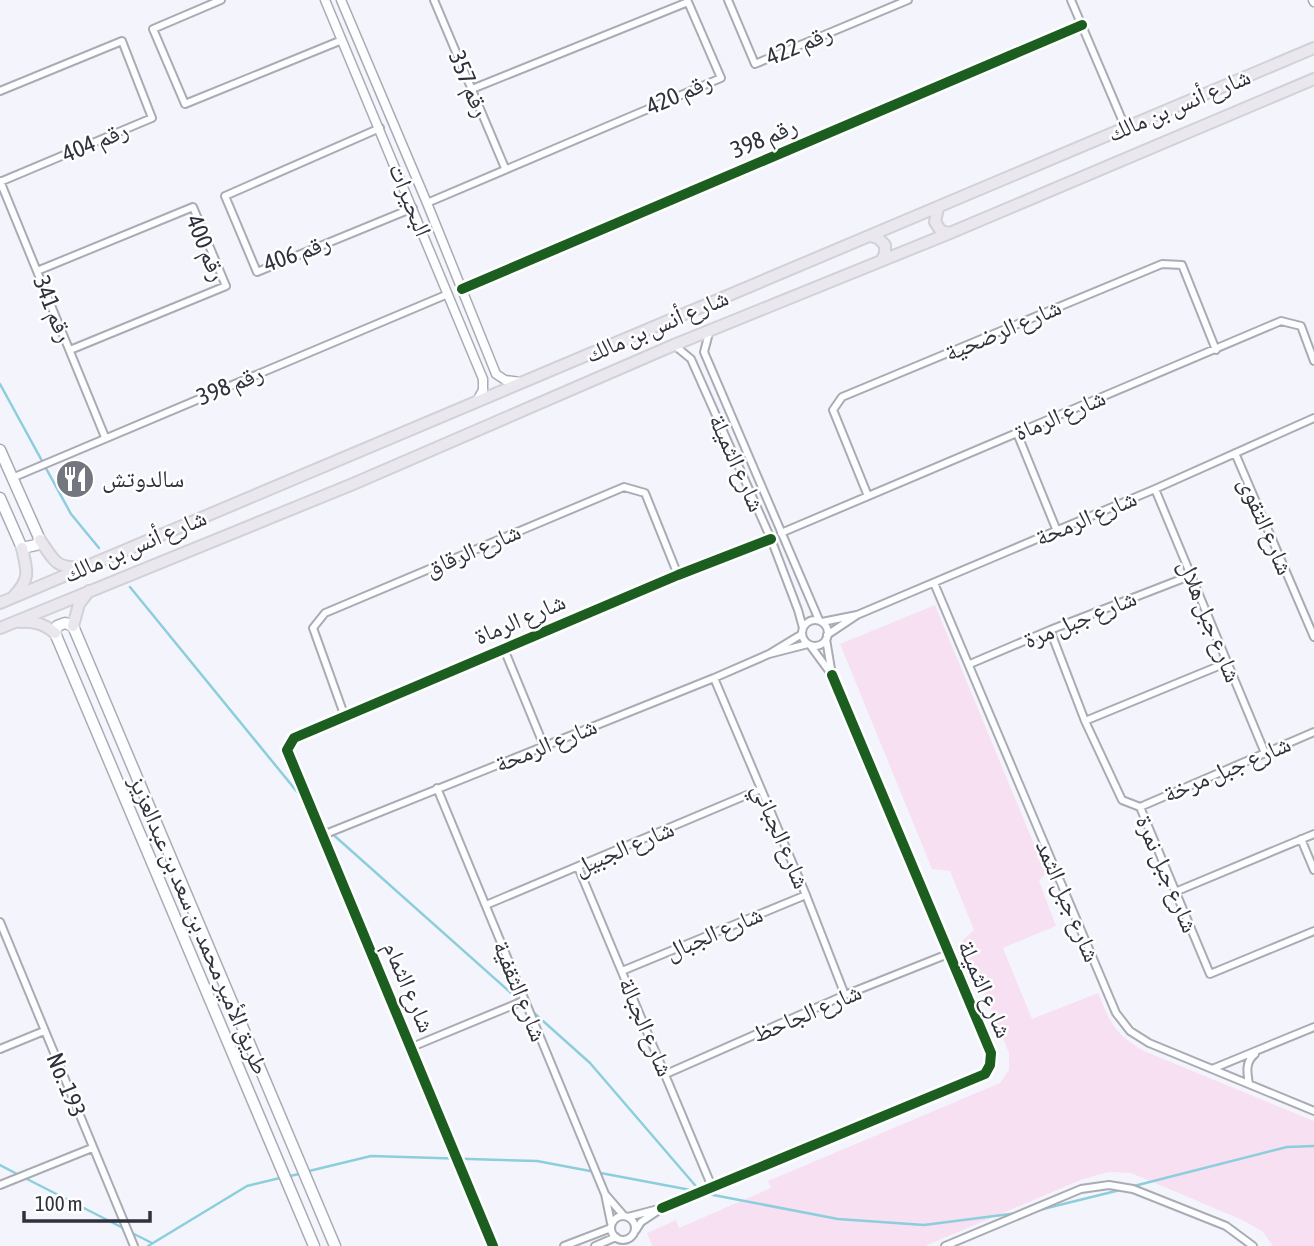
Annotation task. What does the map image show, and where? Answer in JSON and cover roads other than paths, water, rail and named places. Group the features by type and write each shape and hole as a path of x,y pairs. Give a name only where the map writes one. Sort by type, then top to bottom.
{"main road":[{"name":"شارع أنس بن مالك","path":"0,603 1314,48"},
{"name":"شارع أنس بن مالك","path":"0,628 353,484 674,345 950,233 1314,79"},
{"path":"938,208 935,222 942,231 950,233"},
{"path":"870,236 878,238 885,245 885,254 881,261"},
{"path":"0,450 40,540 58,565 67,568 86,567"},
{"path":"0,498 22,548 27,576 13,598"},
{"path":"22,548 33,547 40,540"},
{"path":"14,622 32,621 45,625 55,633 58,626 65,623 73,626 79,604 89,590"},
{"name":"طريق الأمير محمد بن سعد بن عبدالعزيز","path":"73,626 335,1246"},
{"name":"طريق الأمير محمد بن سعد بن عبدالعزيز","path":"55,633 314,1246"}],"street":[{"path":"221,0 153,29 185,104 342,40"},
{"name":"البحيرات","path":"325,0 476,359 483,379 483,390 477,401"},
{"name":"البحيرات","path":"341,0 496,374 505,380 523,383"},
{"name":"رقم 357","path":"436,0 505,168"},
{"name":"رقم 422","path":"728,0 755,64 908,0"},
{"path":"1074,1 1126,129"},
{"name":"رقم 420","path":"427,203 721,78 688,2 472,89"},
{"name":"رقم 398","path":"462,289 1082,25"},
{"name":"رقم 404","path":"0,91 122,41 152,118 0,181"},
{"name":"رقم 406","path":"380,128 225,196 257,272 414,208"},
{"name":"رقم 341","path":"0,181 105,436"},
{"name":"رقم 400","path":"37,271 193,207 226,286 69,350"},
{"name":"شارع الرضحية","path":"868,496 833,410 842,397 855,391 1162,264 1182,265 1216,350"},
{"name":"رقم 398","path":"12,478 105,436 448,294"},
{"name":"شارع الرماة","path":"781,533 1281,321 1301,326 1314,360"},
{"name":"شارع الثميلة","path":"709,333 704,352 821,622"},
{"name":"شارع الثميلة","path":"674,345 691,359 771,539 798,610 802,631"},
{"path":"476,359 484,366 487,365 489,356"},
{"name":"شارع الرمحة","path":"857,615 1155,489 1314,418"},
{"path":"1017,433 1057,531"},
{"name":"شارع التقوى","path":"1236,453 1314,637"},
{"name":"شارع الرقاق","path":"345,717 313,628 325,613 624,487 645,493 678,575"},
{"name":"شارع جبل هلال","path":"1155,489 1265,753"},
{"name":"شارع الرماة","path":"290,745 294,738 678,575 771,539"},
{"name":"شارع جبل مرة","path":"970,664 1050,629 1192,575"},
{"name":"شارع جبل الثمد","path":"934,583 1116,1013 1130,1031 1149,1043 1314,1111"},
{"path":"769,654 802,631 810,621 821,622 857,615"},
{"path":"769,654 809,644 818,645 857,615"},
{"path":"821,622 827,629 832,675"},
{"name":"شارع جبل نمرة","path":"1050,629 1085,721 1122,800 1140,807 1210,974 1314,930"},
{"path":"802,631 832,675"},
{"path":"503,649 544,746"},
{"name":"شارع الرمحة","path":"323,835 769,654"},
{"path":"1085,721 1226,663"},
{"name":"شارع الثميلة","path":"662,1209 985,1074 990,1065 991,1053 832,675"},
{"name":"شارع الجباني","path":"714,678 806,895 845,995"},
{"name":"شارع جبل مرخة","path":"1140,807 1314,732"},
{"name":"شارع الثمام","path":"290,745 288,750 494,1246"},
{"name":"شارع الثقفية","path":"437,788 605,1195"},
{"name":"شارع الجبيل","path":"486,905 761,789"},
{"path":"1175,892 1314,834"},
{"path":"1301,839 1314,870"},
{"name":"شارع الجبالة","path":"578,867 712,1188"},
{"name":"شارع الجبال","path":"622,971 806,895"},
{"name":"No. 193","path":"0,922 3,940 134,1246"},
{"name":"شارع الجاحظ","path":"666,1074 845,995 948,954"},
{"path":"412,1047 523,1001"},
{"path":"1212,1069 1314,1027"},
{"path":"0,1049 44,1031"},
{"path":"1249,1084 1246,1070 1250,1058 1258,1050"},
{"path":"0,1185 92,1148"},
{"path":"945,1246 1080,1189 1109,1185 1133,1189 1226,1226 1253,1246"},
{"path":"605,1195 634,1223 636,1246"},
{"path":"605,1195 611,1226 625,1246"},
{"path":"564,1246 599,1233 611,1226 616,1217 662,1209"},
{"path":"595,1246 618,1238 627,1239 641,1222 662,1209"}],"waterway":[{"path":"0,384 71,514 99,548"},
{"path":"130,587 307,804"},
{"path":"318,817 328,830 520,1001"},
{"path":"533,1012 590,1063 700,1191"},
{"path":"1134,1186 1287,1147 1314,1146"},
{"path":"309,1171 371,1156 537,1161 696,1191"},
{"path":"0,1165 19,1175"},
{"path":"290,1176 299,1174"},
{"path":"25,1178 125,1229"},
{"path":"148,1246 247,1186 280,1178"},
{"path":"1035,1211 1120,1190"},
{"path":"703,1193 838,1219 924,1225 1018,1213"},
{"path":"130,1232 152,1243"}],"place":[{"name":"سالدوتش","path":"75,479"}]}
